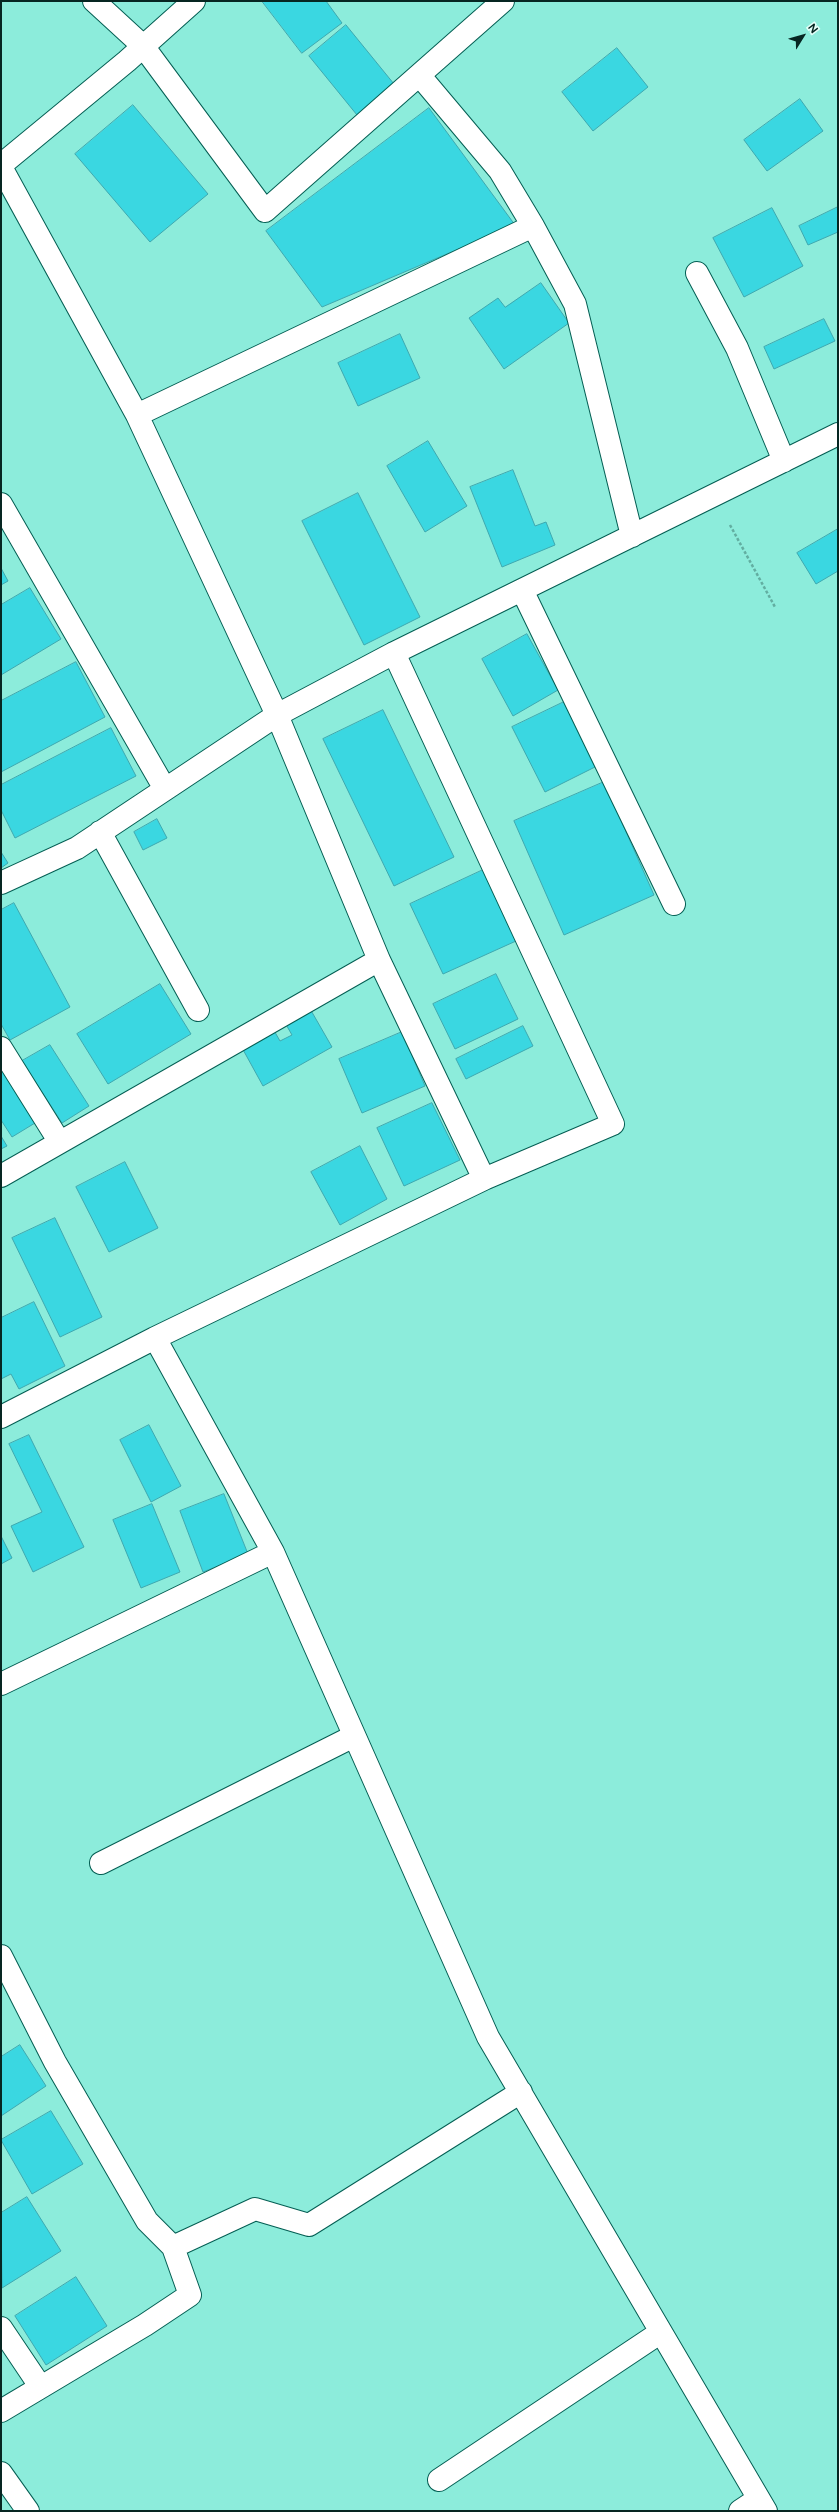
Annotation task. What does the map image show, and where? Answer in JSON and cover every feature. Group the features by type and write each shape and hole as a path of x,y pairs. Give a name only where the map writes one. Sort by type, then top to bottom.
{"street":[{"path":"94,1 143,46 264,211 420,76 503,1"},
{"path":"194,1 1,166 137,414 277,715 379,960 484,1180"},
{"path":"420,76 500,171 533,226 575,304 632,536"},
{"path":"137,414 533,226"},
{"path":"697,273 737,348 784,461"},
{"path":"1,884 77,848 277,715 394,653 838,434"},
{"path":"1,504 165,789"},
{"path":"522,590 674,904"},
{"path":"1,1417 155,1338 484,1180 613,1124 394,653"},
{"path":"100,832 198,1010"},
{"path":"1,1176 59,1141 379,960"},
{"path":"1,1048 59,1141"},
{"path":"155,1338 273,1552 488,2037 762,2505 740,2511"},
{"path":"1,1684 273,1552"},
{"path":"101,1863 354,1736"},
{"path":"1,1956 55,2062 147,2221 173,2247 190,2295 145,2325 40,2386 1,2411"},
{"path":"173,2247 255,2209 309,2225 521,2092"},
{"path":"1,2328 40,2386"},
{"path":"439,2480 661,2332"},
{"path":"1,2473 28,2511"}],"path":[{"path":"713,495 775,607"}],"building":[{"path":"262,1 326,1 342,23 302,53"},
{"path":"346,25 394,84 357,115 309,56"},
{"path":"617,48 648,87 593,131 562,92"},
{"path":"800,99 823,131 767,171 744,140"},
{"path":"133,105 208,194 150,242 75,154"},
{"path":"429,108 515,225 322,307 266,231"},
{"path":"838,207 838,232 808,245 799,226"},
{"path":"772,208 803,266 744,297 713,238"},
{"path":"541,283 569,323 504,369 469,318 498,298 505,307"},
{"path":"824,319 835,341 774,369 764,347"},
{"path":"400,334 420,378 358,406 338,363"},
{"path":"428,441 467,506 425,532 387,466"},
{"path":"513,470 535,526 546,522 555,545 502,567 470,487"},
{"path":"358,493 420,617 364,645 302,521"},
{"path":"838,529 838,571 816,584 797,553"},
{"path":"1,568 8,581 1,585"},
{"path":"30,588 61,639 1,675 1,605"},
{"path":"527,634 558,690 513,716 482,659"},
{"path":"76,662 105,717 1,772 1,701"},
{"path":"564,702 597,766 545,792 512,727"},
{"path":"383,710 454,857 394,886 323,739"},
{"path":"111,728 136,776 15,838 1,810 1,785"},
{"path":"604,782 654,895 564,935 514,821"},
{"path":"157,819 167,838 143,850 134,832"},
{"path":"1,852 8,863 1,868"},
{"path":"483,870 516,941 443,974 410,904"},
{"path":"14,903 70,1007 10,1040 1,1024 1,910"},
{"path":"496,974 518,1019 455,1049 433,1004"},
{"path":"160,984 191,1034 108,1084 77,1034"},
{"path":"309,1007 332,1047 263,1086 241,1046 272,1027 280,1041 292,1035 284,1021"},
{"path":"523,1026 533,1046 466,1079 456,1059"},
{"path":"402,1032 425,1086 362,1113 339,1059"},
{"path":"50,1045 89,1106 62,1123 22,1061"},
{"path":"3,1070 35,1123 12,1137 1,1120 1,1071"},
{"path":"432,1103 460,1160 404,1186 377,1128"},
{"path":"1,1136 7,1146 1,1149"},
{"path":"360,1146 387,1199 340,1225 311,1172"},
{"path":"125,1162 158,1228 109,1252 76,1187"},
{"path":"55,1218 102,1317 60,1337 12,1238"},
{"path":"34,1302 65,1366 19,1389 11,1374 1,1379 1,1318"},
{"path":"149,1425 181,1486 151,1502 120,1440"},
{"path":"29,1435 84,1547 33,1572 11,1526 42,1512 9,1444"},
{"path":"224,1494 248,1554 203,1572 180,1511"},
{"path":"152,1504 180,1572 141,1588 113,1520"},
{"path":"1,1536 12,1558 1,1564"},
{"path":"20,2045 46,2086 1,2116 1,2057"},
{"path":"51,2111 83,2164 32,2194 1,2140"},
{"path":"27,2197 61,2251 2,2288 1,2213"},
{"path":"76,2277 107,2326 46,2365 15,2316"}]}
